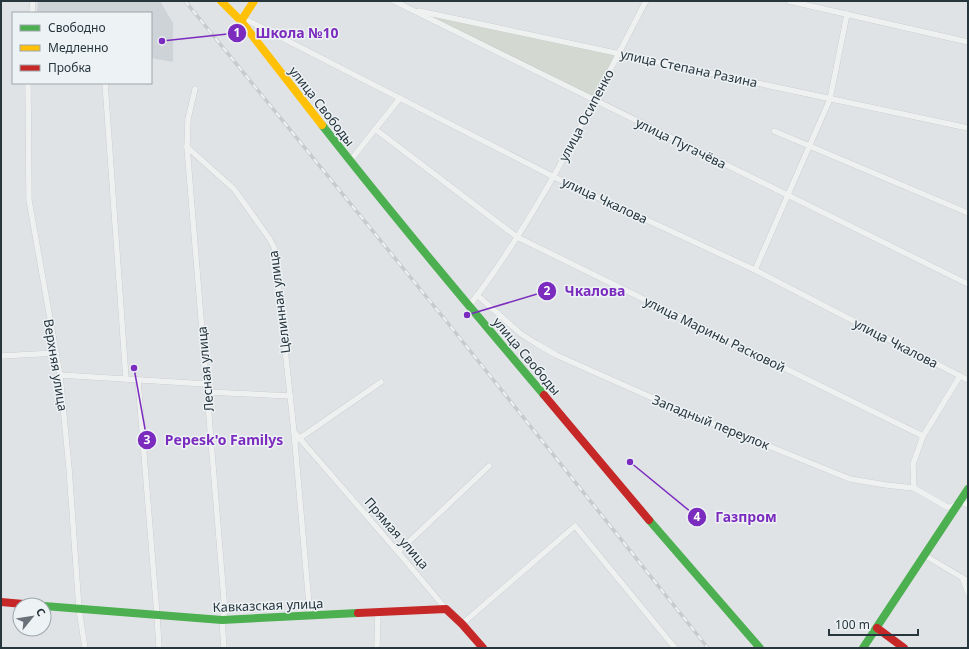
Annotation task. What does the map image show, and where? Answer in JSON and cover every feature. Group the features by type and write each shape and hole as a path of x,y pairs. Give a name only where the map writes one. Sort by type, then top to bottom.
{"main road":[{"name":"улица Свободы","path":"221,1 242,19 350,161 469,306 760,648"},
{"path":"242,19 254,1"},
{"path":"863,648 968,489"},
{"path":"1,602 12,603"},
{"name":"Кавказская улица","path":"52,607 222,620 446,609"},
{"name":"Прямая улица","path":"446,609 462,624 483,648"},
{"path":"877,628 904,648"}],"street":[{"path":"32,12 33,1"},
{"name":"улица Пугачёва","path":"394,1 968,284"},
{"name":"улица Осипенко","path":"469,306 517,237 554,176 646,1"},
{"path":"789,1 968,42"},
{"name":"улица Степана Разина","path":"410,9 968,128"},
{"path":"755,270 830,99 847,14"},
{"name":"улица Чкалова","path":"242,19 554,176 755,270 968,380"},
{"name":"Верхняя улица","path":"28,84 29,200 60,375 69,468 79,609 85,648"},
{"path":"105,84 126,379"},
{"name":"Лесная улица","path":"195,89 188,119 186,147 225,612 222,620 224,648"},
{"path":"350,161 400,98"},
{"name":"улица Марины Расковой","path":"375,129 517,237 923,436"},
{"path":"774,131 968,213"},
{"name":"Целинная улица","path":"186,147 234,189 274,247 294,432"},
{"name":"Западный переулок","path":"478,295 521,334 536,344 556,355 682,411 850,479 914,488 948,507 951,507 960,501"},
{"path":"1,356 56,352"},
{"path":"60,375 206,384"},
{"path":"914,488 913,464 923,436 960,376"},
{"path":"138,380 159,648"},
{"path":"310,616 297,440 381,382"},
{"path":"207,392 290,396"},
{"name":"Прямая улица","path":"294,432 297,440 398,552 446,609"},
{"path":"398,552 489,466"},
{"path":"960,501 968,505"},
{"path":"462,624 575,526 675,648"},
{"path":"924,555 968,581"},
{"path":"962,577 968,593"},
{"path":"376,648 378,613"}],"shaded area":[{"path":"38,1 160,1 173,23 173,62 152,58 152,12 37,12"},
{"path":"410,9 618,53 593,102"}],"railway":[{"path":"185,1 447,322 708,648"}],"traffic: fast":[{"path":"322,125 404,227 544,395"},
{"path":"863,648 968,489"},
{"path":"649,520 760,648"},
{"path":"52,607 222,620 358,613"}],"traffic: slow":[{"path":"221,1 241,21 322,125"},
{"path":"241,21 254,1"}],"traffic: jam":[{"path":"544,395 649,520"},
{"path":"1,602 12,603"},
{"path":"358,613 446,609 462,624 483,648"},
{"path":"877,628 904,648"}],"place":[{"name":"Школа №10","path":"162,41"},
{"name":"Чкалова","path":"467,315"},
{"name":"Pepesk'o Familys","path":"134,368"},
{"name":"Газпром","path":"630,462"}]}
